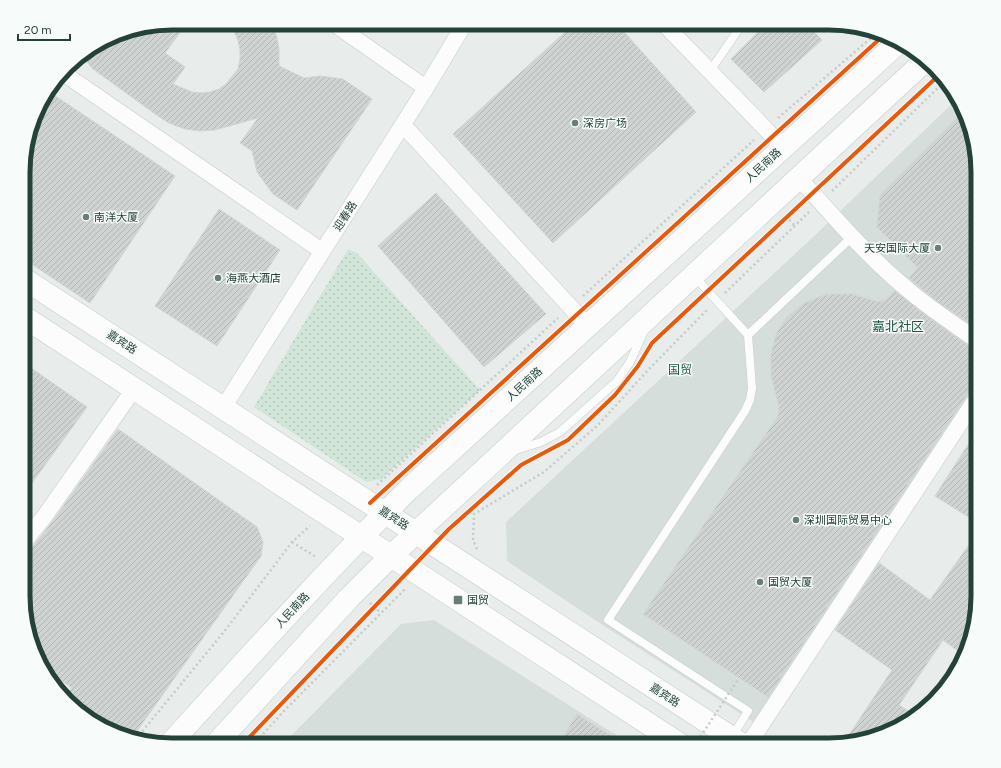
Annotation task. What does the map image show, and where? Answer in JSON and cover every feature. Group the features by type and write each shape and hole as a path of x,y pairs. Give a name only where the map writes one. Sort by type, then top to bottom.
{"main road":[{"name":"人民南路","path":"175,738 361,536 422,476 894,46"},
{"path":"221,738 348,598 499,455 694,275 810,191 922,64"},
{"name":"嘉宾路","path":"30,283 416,533 740,738"},
{"path":"30,321 670,738"}],"street":[{"path":"343,30 426,88"},
{"name":"迎春路","path":"223,408 403,125 461,30"},
{"path":"670,30 784,147"},
{"path":"67,76 322,251"},
{"path":"403,125 588,326"},
{"path":"810,191 881,267 908,290 971,337"},
{"path":"30,535 134,389"},
{"path":"740,738 971,406"}],"lane":[{"path":"710,71 738,30"},
{"path":"748,335 852,237"},
{"path":"694,275 748,335 752,388 750,400 745,411 608,620 748,711 740,738"}],"path":[{"path":"349,489 355,484 377,485 766,129 872,37"},
{"path":"781,222 810,191 941,84"},
{"path":"478,552 473,540 474,514 544,472 597,426 650,368 717,301 810,191"},
{"path":"140,734 227,628 292,542 325,513"},
{"path":"259,738 284,711 405,589 412,593"},
{"path":"369,613 380,601"},
{"path":"700,738 740,678"},
{"path":"712,709 740,738"}],"shaded area":[{"path":"953,103 960,117 966,135 971,162 971,397 755,723 598,622 507,561 506,522 811,239"},
{"path":"434,620 621,738 289,738 401,624"}],"green space":[{"path":"348,249 357,253 480,390 381,479 366,482 254,407"}],"building":[{"path":"182,30 165,53 185,67 173,84 192,92 210,92 219,89 226,84 238,69 240,50 238,40 233,30 275,30 279,48 279,66 304,78 320,76 343,79 372,99 297,210 273,194 257,172 252,151 240,143 258,118 215,130 200,131 185,129 169,123 158,116 93,69 85,59 117,41 153,31"},
{"name":"深房广场","path":"567,30 622,30 696,112 553,243 453,134"},
{"path":"760,30 812,30 822,40 764,92 731,59"},
{"name":"南洋大厦","path":"53,94 175,176 90,303 30,263 31,153 41,117"},
{"name":"天安国际大厦","path":"959,116 966,135 971,162 971,324 938,302 909,278 918,268 877,227 880,195"},
{"path":"436,193 546,314 484,367 378,246"},
{"name":"海燕大酒店","path":"219,209 280,250 217,346 155,306"},
{"name":"深圳国际贸易中心","path":"895,291 971,348 971,389 768,697 643,614 778,416 779,407 771,375 771,354 776,334 787,317 803,304 821,296 831,294 852,294 878,302 885,300"},
{"path":"30,367 87,407 30,486"},
{"path":"118,429 257,527 263,542 261,556 135,733 117,727 101,719 85,709 71,697 67,693 72,688 54,675 41,651 35,633 30,606 30,550 52,522"},
{"path":"971,440 971,519 935,496"},
{"path":"971,542 971,606 966,633 960,652 943,640 899,705 910,713 884,727 848,737 892,670 835,630 879,563 930,600"},
{"path":"577,714 614,738 562,738"}],"cycle path":[{"path":"370,503 879,39"},
{"path":"249,738 449,529 521,465 568,440 615,395 638,366 652,343 936,78"}],"place":[{"name":"深房广场","path":"575,123"},
{"name":"南洋大厦","path":"86,217"},
{"name":"天安国际大厦","path":"938,248"},
{"name":"海燕大酒店","path":"218,278"},
{"name":"深圳国际贸易中心","path":"796,520"},
{"name":"国贸大厦","path":"760,582"},
{"name":"国贸","path":"458,600"}],"district":[{"name":"嘉北社区","path":"898,326"},
{"name":"国贸","path":"680,370"}]}
